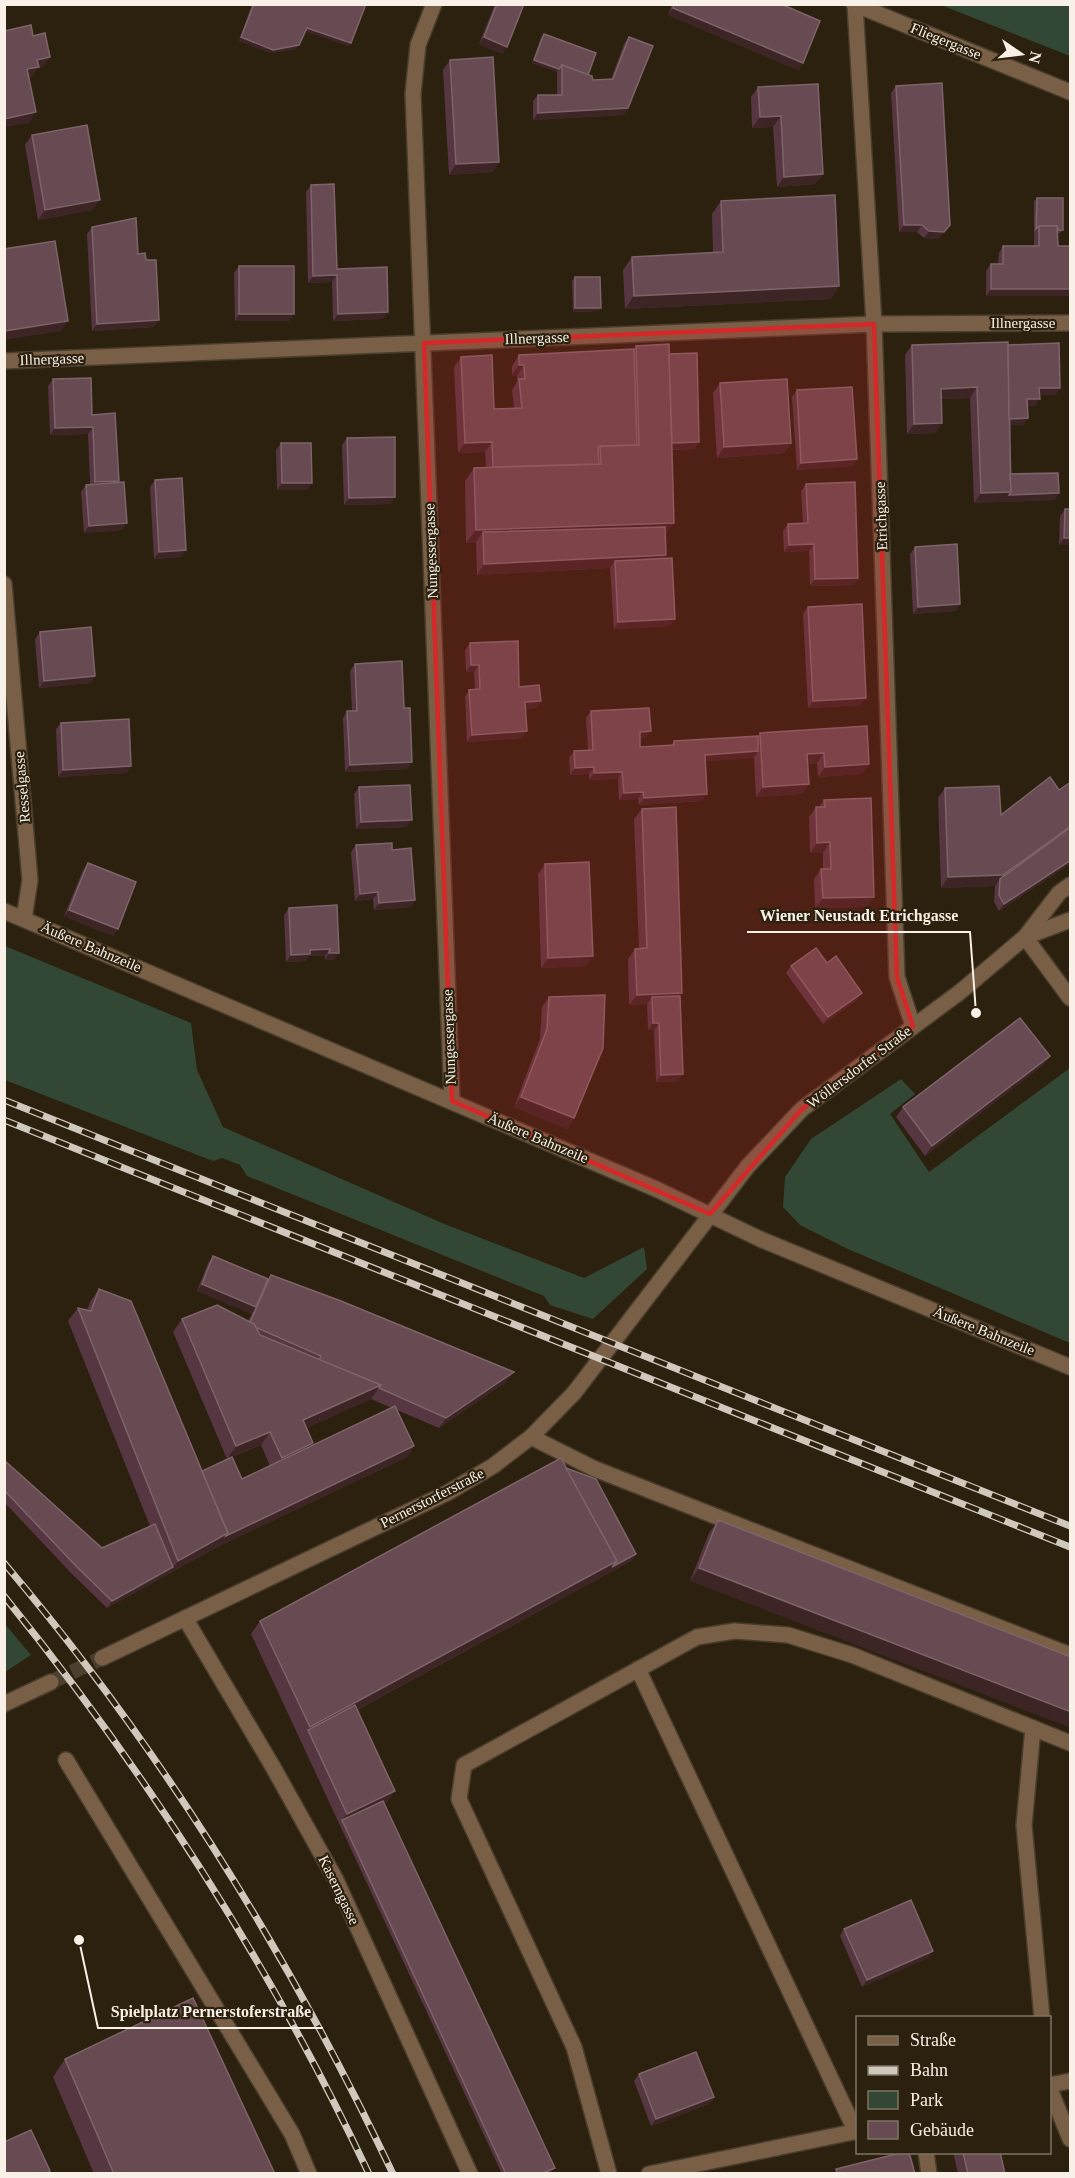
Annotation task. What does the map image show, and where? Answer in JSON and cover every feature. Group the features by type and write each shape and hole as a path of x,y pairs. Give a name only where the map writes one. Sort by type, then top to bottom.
{"street":[{"name":"Nungessergasse","path":"434,4 418,45 413,94 452,1101"},
{"name":"Fliegergasse","path":"855,5 1071,92"},
{"name":"Etrichgasse","path":"855,5 874,324 897,977 913,1026"},
{"name":"Illnergasse","path":"4,361 874,324 1071,323"},
{"name":"Resselgasse","path":"4,584 30,880 24,919"},
{"name":"Wöllersdorfer Straße","path":"710,1214 748,1166 802,1109 960,992 1025,937 1059,893 1071,885"},
{"name":"Äußere Bahnzeile","path":"4,911 656,1189 759,1239 1071,1367"},
{"name":"Wöllersdorfer Straße","path":"1025,937 1071,920"},
{"path":"1025,937 1071,998"},
{"name":"Pernerstorferstraße","path":"102,1658 447,1493 493,1466 531,1437 574,1393 710,1214"},
{"path":"531,1437 594,1469 1071,1655"},
{"name":"Kaserngasse","path":"185,1618 273,1767 336,1880 470,2174"},
{"path":"609,2174 574,2047 459,1799 464,1765 697,1637 735,1631 788,1635 852,1655 1071,1743"},
{"path":"638,1670 856,2130"},
{"path":"4,1704 51,1682"},
{"path":"1033,1728 1024,1825 1042,2016"},
{"path":"66,1760 292,2133 309,2174"},
{"path":"1051,2087 1071,2080"},
{"path":"1051,2089 1071,2139"},
{"path":"654,2173 856,2132"},
{"path":"926,2154 929,2174"}],"highlighted area":[{"path":"874,324 897,977 913,1026 802,1109 710,1214 452,1101 424,343"}],"green space":[{"path":"941,5 1070,5 1070,56"},
{"path":"5,946 191,1023 197,1070 223,1127 442,1223 584,1278 644,1247 647,1269 593,1319 550,1305 544,1296 247,1176 240,1165 222,1158 213,1161 5,1080"},
{"path":"1070,1068 1070,1343 848,1249 800,1225 783,1207 785,1177 811,1139 901,1079 915,1094 890,1114 929,1172"},
{"path":"5,1624 31,1655 4,1672"}],"building":[{"path":"254,4 366,4 351,43 307,28 299,45 273,50 241,37"},
{"path":"497,4 524,4 507,47 484,37"},
{"path":"674,4 781,4 820,21 803,63 673,8"},
{"path":"31,25 33,36 45,33 50,57 37,60 39,67 27,69 36,112 4,119 4,31"},
{"path":"544,34 596,53 588,75 562,65 559,69 534,60"},
{"path":"629,37 653,46 628,108 538,113 538,95 562,95 562,65 592,76 593,80 613,79"},
{"path":"493,57 499,162 456,164 450,60"},
{"path":"942,83 950,225 944,232 929,231 922,225 904,225 896,86"},
{"path":"818,84 823,174 784,177 781,116 760,117 758,87"},
{"path":"87,125 100,200 45,210 32,135"},
{"path":"334,184 337,269 387,267 388,312 338,314 337,275 313,276 311,185"},
{"path":"835,195 839,286 634,296 632,257 723,252 721,201"},
{"path":"1037,198 1063,198 1063,230 1058,230 1057,226 1039,226 1036,229"},
{"path":"136,218 138,254 145,253 146,260 156,260 159,320 97,324 92,227"},
{"path":"1039,226 1057,226 1058,246 1071,246 1071,289 991,289 991,264 1003,264 1003,246 1039,246"},
{"path":"55,241 68,321 4,331 4,249"},
{"path":"239,266 294,266 294,314 239,314"},
{"path":"575,277 600,277 601,308 575,308"},
{"path":"1008,342 1011,492 981,493 977,387 941,389 942,423 914,424 912,345"},
{"path":"1059,343 1060,388 1039,388 1040,399 1027,399 1028,418 1009,419 1008,345"},
{"path":"669,344 674,523 476,530 474,468 601,464 600,446 639,445 636,346"},
{"path":"634,349 637,445 600,446 598,449 599,464 493,467 492,442 465,443 461,357 492,355 494,409 522,408 519,379 525,379 524,365 519,365 519,355"},
{"path":"697,353 699,442 672,443 669,354"},
{"path":"91,378 92,415 115,413 119,481 95,482 93,427 55,428 53,379"},
{"path":"787,379 791,443 724,447 720,383"},
{"path":"852,387 857,459 801,463 797,390"},
{"path":"395,437 395,497 349,498 347,438"},
{"path":"281,443 311,443 312,483 282,483"},
{"path":"1058,473 1059,493 1009,495 1011,492 1010,474"},
{"path":"182,478 186,550 159,552 155,480"},
{"path":"124,482 127,523 89,526 86,485"},
{"path":"855,482 858,578 815,579 814,544 789,545 788,524 808,523 806,484"},
{"path":"1065,509 1071,509 1071,538 1064,538"},
{"path":"665,527 666,555 484,564 483,532"},
{"path":"957,544 960,604 918,607 915,547"},
{"path":"672,558 675,619 618,622 615,561"},
{"path":"862,604 866,698 813,701 808,607"},
{"path":"91,627 95,676 44,681 40,632"},
{"path":"518,641 519,687 539,685 541,701 525,702 527,731 472,735 469,690 480,689 479,665 471,665 470,643"},
{"path":"402,661 404,708 410,708 412,762 350,765 347,711 357,711 355,664"},
{"path":"649,708 651,731 640,732 640,747 674,745 674,741 758,736 758,751 705,755 707,794 644,798 643,792 624,793 622,772 594,773 594,767 575,768 574,751 593,750 591,711"},
{"path":"129,719 131,766 63,770 61,723"},
{"path":"867,726 869,764 825,767 824,753 807,754 809,784 763,787 760,733"},
{"path":"1050,777 1059,790 1071,782 1071,826 1003,875 948,877 945,788 999,786 1001,815"},
{"path":"410,785 412,820 361,822 359,787"},
{"path":"871,798 874,897 823,898 821,869 831,869 830,842 817,843 816,807 825,807 824,800"},
{"path":"676,807 682,993 637,995 635,949 647,948 642,809"},
{"path":"1071,827 1071,860 1004,904 999,895 1000,879"},
{"path":"392,843 392,850 411,848 415,900 379,903 378,892 360,894 356,845"},
{"path":"589,862 593,956 548,958 545,864"},
{"path":"88,863 136,882 118,929 69,910"},
{"path":"337,905 339,953 329,953 330,949 310,950 310,954 291,955 289,908"},
{"path":"816,948 827,963 836,956 862,993 828,1017 791,966"},
{"path":"605,995 603,1048 574,1118 521,1097 547,1029 549,997"},
{"path":"680,996 683,1074 661,1075 659,1023 653,1023 652,997"},
{"path":"1020,1018 1050,1056 932,1146 903,1107"},
{"path":"213,1256 268,1279 256,1307 202,1284"},
{"path":"271,1275 341,1301 514,1372 446,1418 379,1388 381,1385 319,1360 321,1356 255,1327 250,1322"},
{"path":"99,1289 131,1301 228,1533 178,1561 78,1308 91,1311"},
{"path":"217,1305 254,1324 260,1335 381,1385 303,1420 313,1443 282,1458 270,1432 236,1446 182,1319"},
{"path":"395,1406 414,1446 226,1536 228,1533 202,1471 232,1457 242,1479"},
{"path":"561,1458 617,1561 310,1727 260,1621"},
{"path":"4,1460 102,1548 155,1524 173,1567 112,1601 4,1490"},
{"path":"566,1468 596,1479 636,1554 612,1567 617,1561"},
{"path":"718,1520 1071,1657 1071,1712 699,1568"},
{"path":"355,1705 395,1791 347,1814 308,1730"},
{"path":"383,1801 555,2168 541,2174 506,2174 342,1820"},
{"path":"911,1900 933,1951 867,1980 844,1929"},
{"path":"193,1998 275,2174 114,2174 65,2059"},
{"path":"696,2052 714,2097 656,2119 639,2074"},
{"path":"31,2130 50,2171 45,2174 4,2174 4,2142"},
{"path":"896,2154 910,2154 915,2174 837,2174 836,2169"},
{"path":"963,2154 1000,2154 1005,2174 968,2174"}],"tunnel":[{"path":"51,1682 102,1658"}],"railway":[{"path":"4,1100 1070,1526"},
{"path":"4,1120 1070,1547"},
{"path":"4,1563 62,1633 116,1706 169,1780 218,1856 266,1933 310,2012 393,2174"},
{"path":"4,1596 108,1732 204,1874 291,2021 369,2174"}],"place":[{"name":"Wiener Neustadt Etrichgasse","path":"976,1013"},
{"name":"Spielplatz Pernerstoferstraße","path":"79,1940"}]}
